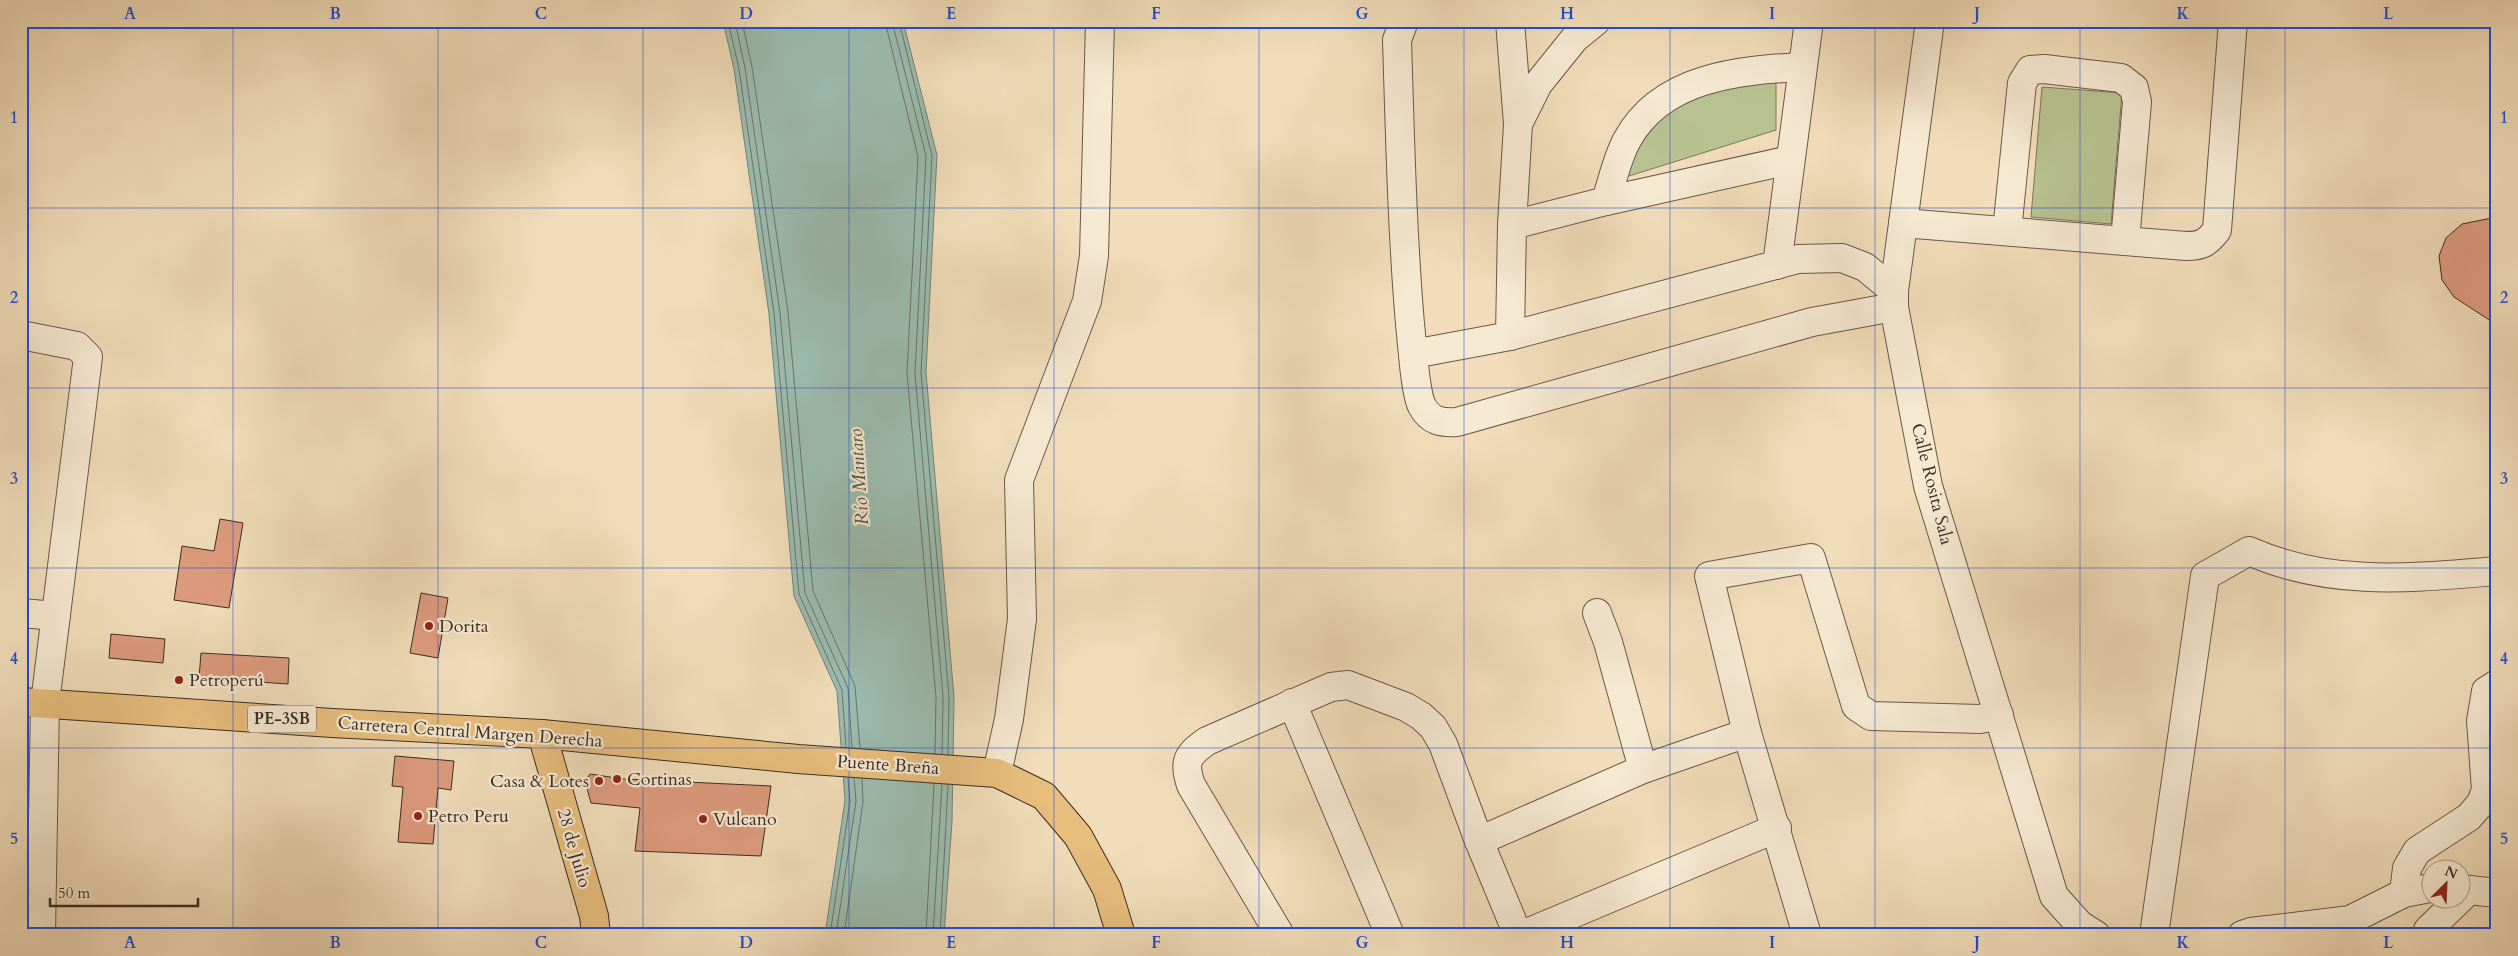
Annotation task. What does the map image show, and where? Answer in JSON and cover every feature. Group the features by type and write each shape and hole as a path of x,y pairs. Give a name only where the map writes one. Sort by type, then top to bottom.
{"main road":[{"name":"Carretera Central Margen Derecha","path":"33,703 332,723 542,734 798,759"},
{"name":"28 de Julio","path":"542,734 594,916 596,935"},
{"name":"Puente Breña","path":"798,759 987,772"},
{"path":"987,772 1044,796 1078,836 1107,889 1121,935"}],"street":[{"path":"987,772 1009,720 1022,619 1019,480 1087,301 1094,256 1100,21"},
{"path":"1404,21 1397,40 1404,249 1413,354 1421,405 1430,417 1442,423 1457,422 1894,299 1865,267 1842,258 1798,259 1510,336 1413,354"},
{"path":"1510,21 1518,124 1512,225 1510,336"},
{"path":"1518,124 1538,84 1575,38 1596,21"},
{"path":"1777,265 1809,21"},
{"name":"Calle Rosita Sala","path":"1930,21 1894,299 1928,486 2054,896 2078,932"},
{"path":"1903,223 2202,246 2210,240 2216,230 2233,21"},
{"path":"1606,202 1626,140 1649,111 1674,93 1701,81 1757,69 1802,67"},
{"path":"2007,231 2022,83 2030,70 2044,69 2121,78 2134,88 2137,102 2125,241"},
{"path":"1512,225 1790,160"},
{"path":"21,335 78,346 88,357 56,616 33,703 41,935"},
{"path":"2154,935 2205,576 2249,551 2277,564 2336,576 2382,579 2497,570"},
{"path":"1807,935 1777,828 1747,733 1709,576 1811,558 1856,706 1871,716 1980,719 1999,715"},
{"path":"21,613 56,616"},
{"path":"1598,613 1608,642 1643,769"},
{"path":"2450,908 2430,932 2404,893 2407,868 2417,851 2468,816 2481,803 2486,790 2481,721 2486,691 2497,684"},
{"path":"1280,935 1191,785 1186,771 1188,759 1194,749 1207,741 1331,687 1348,685 1406,707 1421,716 1433,727 1443,744 1479,841 1518,935"},
{"path":"1292,703 1390,935"},
{"path":"1479,841 1643,769 1747,733"},
{"path":"1522,935 1777,828"},
{"path":"2242,935 2251,932 2350,920 2404,893 2420,890"},
{"path":"2470,890 2497,893"}],"green space":[{"path":"1776,72 1776,130 1613,181 1661,104"},
{"path":"2042,87 2122,93 2111,224 2031,217"}],"water":[{"name":"Río Mantaro","path":"723,21 903,21 937,155 926,372 954,697 952,822 944,935 825,935 845,800 837,691 794,596 769,314 734,69"}],"building":[{"path":"2497,217 2497,325 2454,297 2442,280 2439,256 2446,238 2462,224"},
{"path":"220,519 243,523 229,608 174,600 182,546 214,551"},
{"name":"Dorita","path":"421,593 448,598 438,658 410,653"},
{"path":"111,634 165,639 163,663 109,658"},
{"path":"201,653 289,658 288,684 199,678"},
{"name":"Petro Peru","path":"395,756 454,761 451,790 438,788 433,844 398,842 403,787 392,786"},
{"name":"Vulcano","path":"590,774 623,779 771,786 761,856 635,851 640,808 591,803 585,781"}],"place":[{"name":"Dorita","path":"429,626"},
{"name":"Petroperú","path":"179,680"},
{"name":"Cortinas","path":"617,779"},
{"name":"Casa & Lotes","path":"599,781"},
{"name":"Petro Peru","path":"418,816"},
{"name":"Vulcano","path":"703,819"}]}
